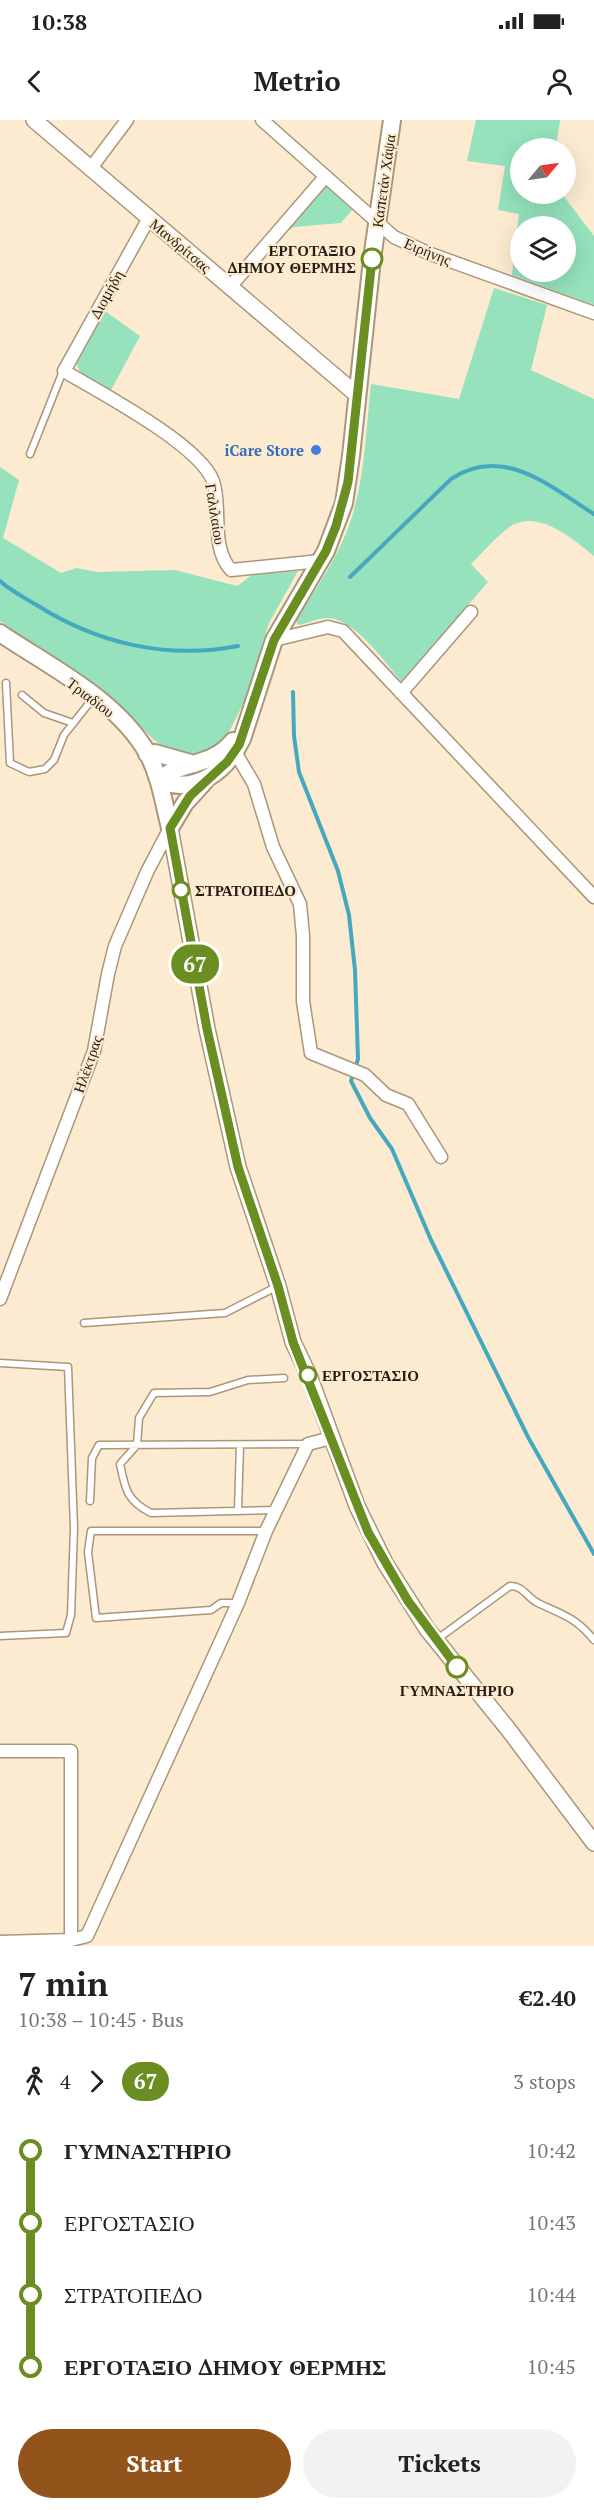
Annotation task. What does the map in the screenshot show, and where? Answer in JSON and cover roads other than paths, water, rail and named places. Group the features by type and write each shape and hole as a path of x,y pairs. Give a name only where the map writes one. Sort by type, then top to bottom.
{"main road":[{"name":"Καπετάν Χάψα","path":"170,828 185,803 235,752 274,640 320,561 344,503 376,224 392,120"},
{"name":"Τριαδίου","path":"0,633 94,697 123,723 147,754 159,782 170,828"},
{"name":"Καπετάν Χάψα","path":"159,782 168,774 198,764 225,750 246,722"},
{"path":"147,754 155,753 181,762 198,764"},
{"path":"159,782 176,785 205,781"}],"street":[{"name":"Μανδρίτσας","path":"34,120 356,394"},
{"path":"91,168 127,120"},
{"name":"Ειρήνης","path":"262,120 376,224 394,237 594,314"},
{"path":"230,286 325,177"},
{"name":"Διομήδη","path":"64,371 149,218"},
{"name":"Γαλιλαίου","path":"64,371 139,416 203,465 211,477 216,492 219,539 229,568 239,571 320,561"},
{"path":"401,693 471,612"},
{"path":"274,640 335,627 343,631 591,889"},
{"path":"235,752 254,784 273,847 300,904 303,936 303,1001 311,1053 364,1075 386,1095 408,1104 441,1157"},
{"path":"170,828 226,1119 254,1220 278,1286 293,1342 353,1498 381,1556 435,1641 508,1729 592,1837"},
{"name":"Ηλέκτρας","path":"0,1299 94,1051 115,946 147,872 170,828"},
{"path":"0,1942 71,1940 87,1936 238,1603 276,1510 309,1444 331,1438"},
{"path":"0,1751 71,1751 71,1940"}],"lane":[{"path":"30,454 64,371"},
{"path":"6,683 9,763 29,771 45,769 54,760 64,735 94,697"},
{"path":"22,695 44,713 73,723"},
{"path":"84,1323 225,1313 278,1286"},
{"path":"0,1363 68,1367 74,1528 71,1615 66,1633 0,1636"},
{"path":"276,1510 151,1513 137,1506 125,1490 120,1464 137,1445 139,1418 154,1393 210,1392 248,1380 284,1377"},
{"path":"238,1510 240,1444"},
{"path":"90,1501 92,1458 99,1445 309,1444"},
{"path":"238,1603 221,1603 211,1610 96,1618 88,1552 91,1531 266,1531"},
{"path":"435,1641 510,1586 519,1587 538,1603 571,1617 594,1640"}],"waterway":[{"path":"350,577 451,479 470,469 489,466 526,473 561,492 594,514"},
{"path":"0,581 58,618 82,629 132,645 184,651 238,646"},
{"path":"293,692 294,736 299,772 338,871 349,915 355,970 358,1059 351,1081 370,1118 392,1149 431,1240 528,1437 594,1554"}],"place":[{"name":"ΕΡΓΟΤΑΞΙΟ ΔΗΜΟΥ ΘΕΡΜΗΣ","path":"372,259"},
{"name":"iCare Store","path":"316,450"},
{"name":"ΣΤΡΑΤΟΠΕΔΟ","path":"181,890"},
{"name":"ΕΡΓΟΣΤΑΣΙΟ","path":"308,1375"},
{"name":"ΓΥΜΝΑΣΤΗΡΙΟ","path":"457,1667"}]}
